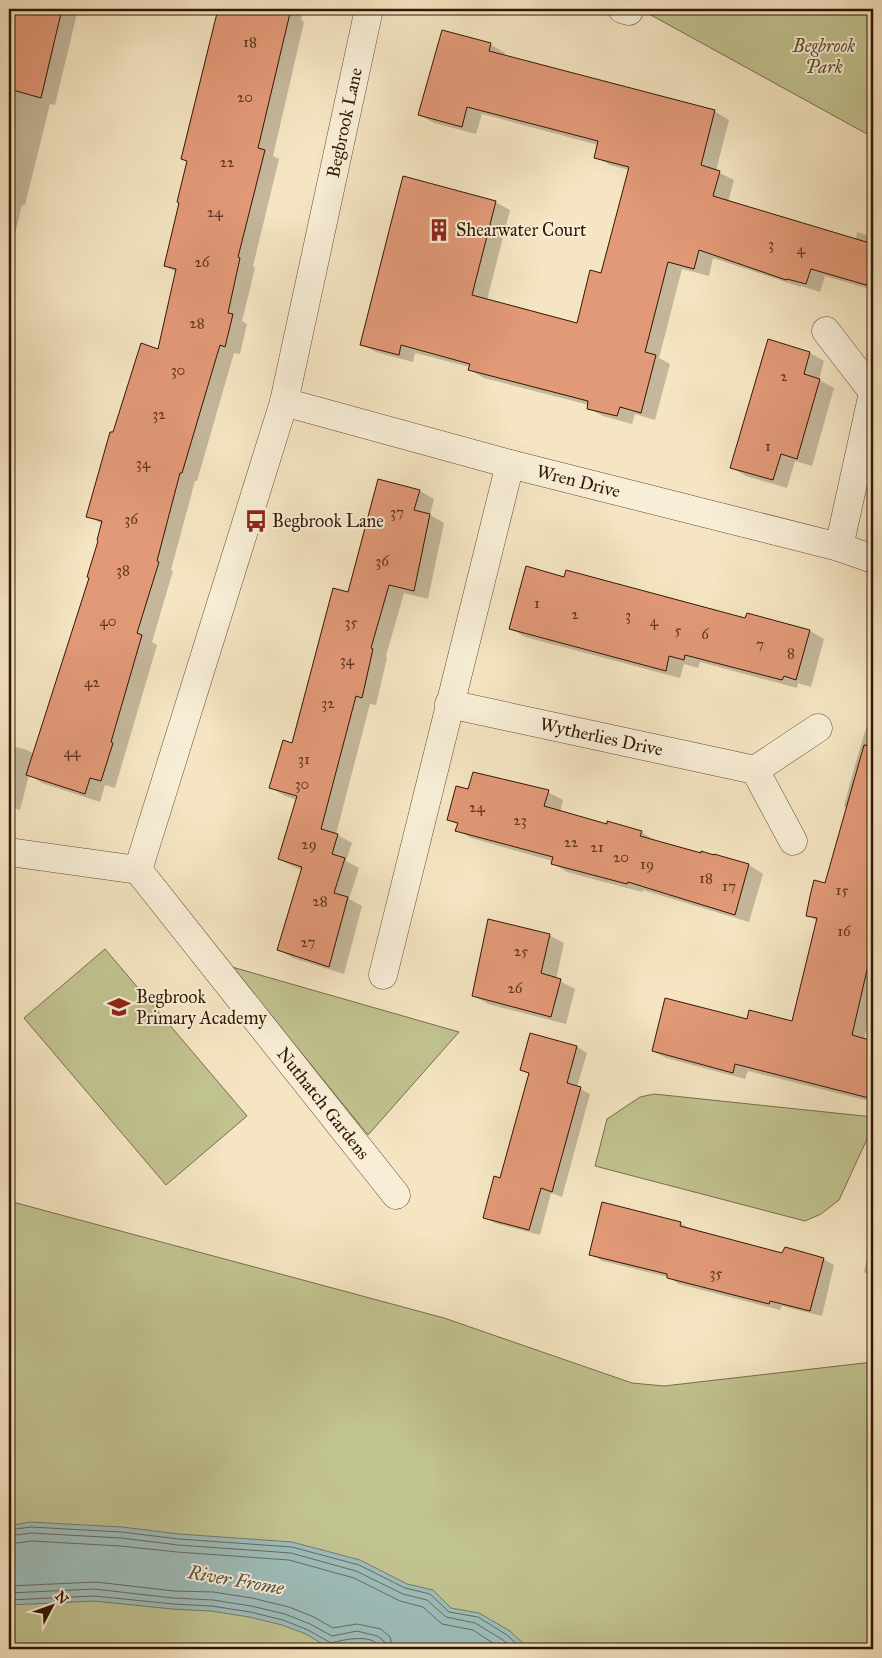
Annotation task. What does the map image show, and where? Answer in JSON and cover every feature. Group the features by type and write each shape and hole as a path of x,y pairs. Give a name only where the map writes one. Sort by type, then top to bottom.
{"street":[{"name":"Begbrook Lane","path":"138,870 284,402 369,9"},
{"path":"826,331 873,392 839,547"},
{"name":"Wren Drive","path":"284,402 510,464 839,547 873,559"},
{"path":"383,975 510,464"},
{"name":"Wytherlies Drive","path":"449,704 756,770"},
{"path":"793,842 756,770 818,728"},
{"path":"9,852 138,870"},
{"name":"Nuthatch Gardens","path":"138,870 396,1195"}],"green space":[{"name":"Begbrook Park","path":"640,9 873,9 873,137 867,134"},
{"path":"105,949 247,1116 166,1185 24,1018"},
{"path":"232,967 459,1032 368,1135"},
{"path":"654,1094 873,1117 873,1126 839,1200 821,1214 805,1221 595,1166 607,1119 640,1097"},
{"path":"9,1201 444,1318 632,1383 664,1386 873,1362 873,1649 9,1649"}],"water":[{"name":"River Frome","path":"30,1522 122,1527 179,1534 292,1542 360,1560 407,1584 433,1590 451,1608 479,1613 510,1631 529,1649 378,1649 357,1643 329,1648 306,1634 282,1625 211,1611 94,1601 9,1605 9,1526"}],"building":[{"path":"9,9 62,9 41,98 9,89"},
{"path":"218,9 291,9 258,148 265,150 238,257 240,258 228,313 233,314 225,347 220,345 182,473 180,473 157,561 159,562 137,633 142,635 111,742 113,743 101,781 90,778 85,794 26,775 89,578 87,577 102,521 86,517 110,432 113,432 141,343 158,349 176,269 164,266 187,161 181,159"},
{"name":"Shearwater Court","path":"442,30 491,43 489,51 715,110 701,165 720,171 713,196 873,244 873,287 811,269 806,284 786,280 699,250 694,269 668,262 645,352 656,355 641,413 620,407 617,416 587,409 588,401 468,370 470,364 401,345 399,355 360,345 403,176 496,201 472,295 577,323 590,270 601,273 629,167 594,158 598,141 467,107 462,127 418,115"},
{"path":"768,339 810,352 804,374 820,379 797,459 781,454 773,480 730,468"},
{"path":"378,479 420,490 414,510 430,514 414,591 389,585 371,648 373,649 362,698 356,696 321,829 338,834 332,854 345,858 334,893 348,897 329,967 277,950 302,867 278,859 297,796 269,788 283,740 292,743 333,588 348,592"},
{"path":"526,566 564,577 566,570 745,618 747,613 810,630 796,680 784,676 782,680 685,655 684,660 669,656 666,671 509,629"},
{"path":"864,745 873,746 873,944 852,1035 873,1041 873,1099 735,1064 733,1073 652,1051 665,998 747,1019 749,1010 792,1021 817,918 806,916 814,880 825,883"},
{"path":"473,772 549,790 544,806 607,824 607,821 642,831 640,836 749,864 735,915 628,882 627,884 551,864 553,857 455,831 458,823 447,820 456,786 468,789"},
{"path":"488,919 550,934 541,973 561,979 551,1017 472,996"},
{"path":"530,1033 577,1046 567,1083 581,1087 552,1192 541,1188 529,1230 483,1218 494,1176 500,1178 529,1073 520,1070"},
{"path":"602,1202 681,1222 680,1226 782,1253 785,1247 824,1258 810,1311 770,1301 769,1304 667,1278 667,1274 589,1255"}],"place":[{"name":"Shearwater Court","path":"439,230"},
{"name":"Begbrook Lane","path":"256,521"},
{"name":"Begbrook Primary Academy","path":"119,1007"}]}
